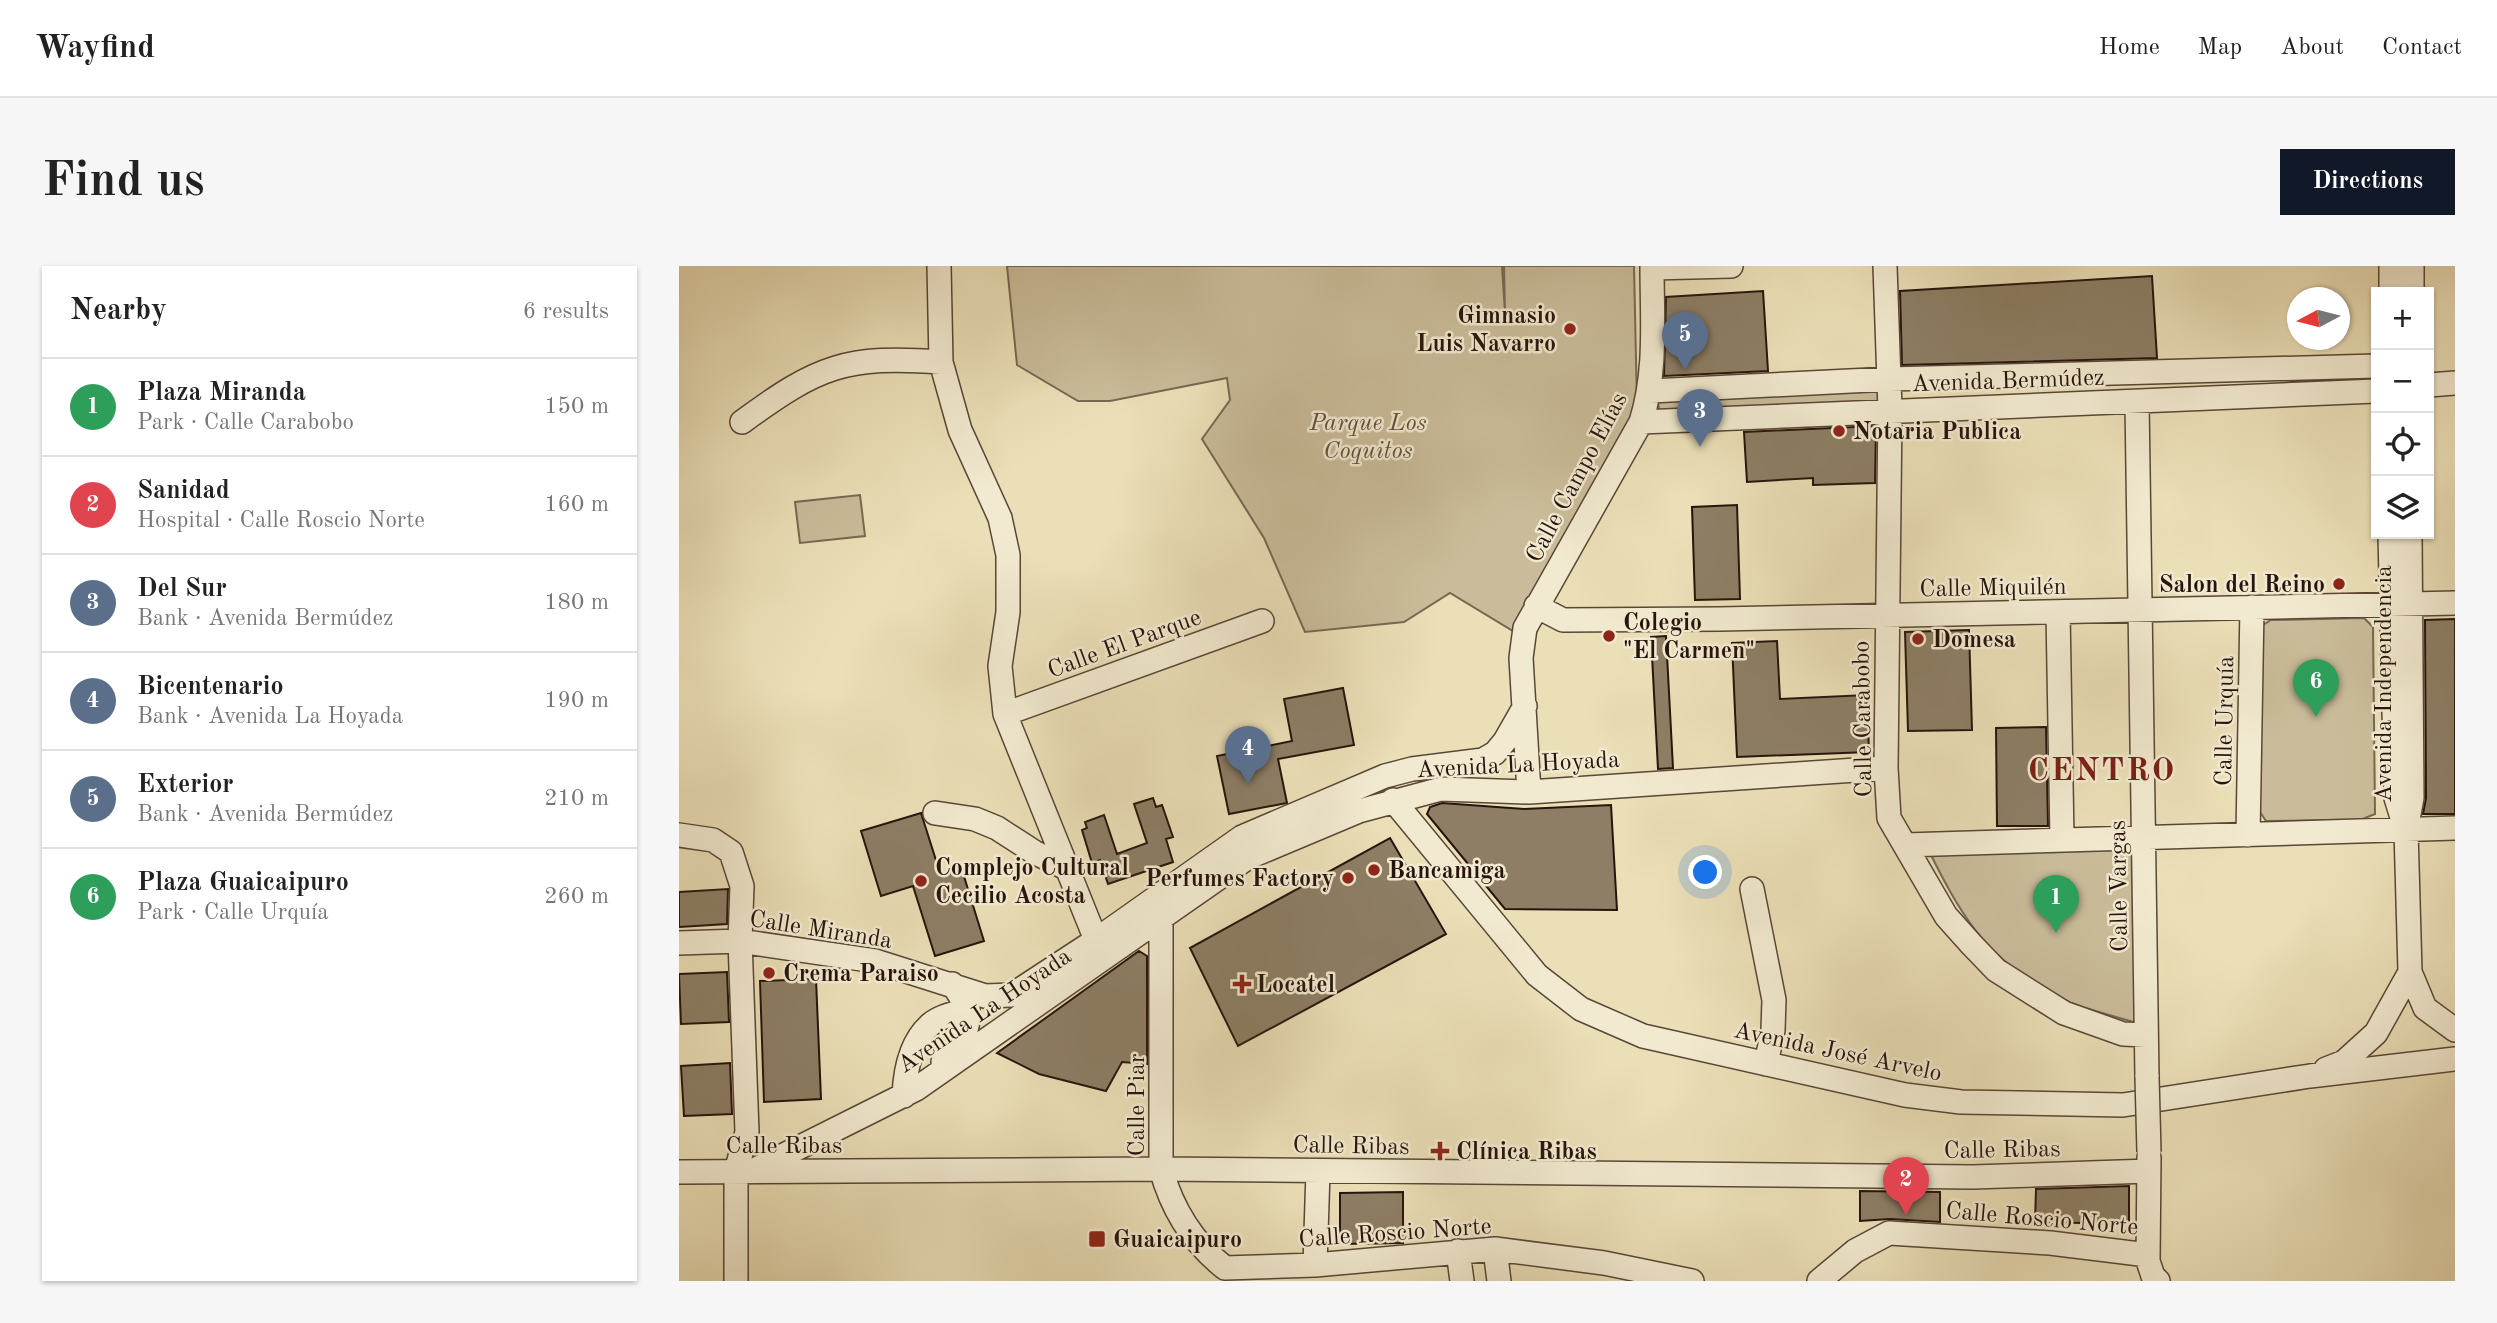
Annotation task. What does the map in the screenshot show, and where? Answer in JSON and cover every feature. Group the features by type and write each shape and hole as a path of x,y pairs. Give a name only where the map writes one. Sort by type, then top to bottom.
{"street":[{"path":"940,266 941,362 960,430 1000,518 1009,555 1008,612 1000,666 1005,714 1096,940"},
{"path":"1652,267 1731,266"},
{"name":"Calle Carabobo","path":"1885,266 1890,379 1886,768 1889,818 1946,916 1996,970 2067,1014 2123,1034 2146,1035"},
{"path":"2391,266 2391,287"},
{"path":"2412,266 2412,287"},
{"name":"Calle Campo Elías","path":"1529,792 1522,642 1525,628 1641,422 1651,391 1652,267"},
{"path":"741,422 789,387 840,364 892,359 941,362"},
{"name":"Avenida Bermúdez","path":"1651,391 1890,379 2371,366"},
{"path":"2434,385 2455,383"},
{"name":"Avenida Bermúdez","path":"1641,422 2371,391"},
{"name":"Calle Vargas","path":"2137,402 2149,1162"},
{"name":"Avenida Independencia","path":"2391,539 2399,605"},
{"name":"Avenida Independencia","path":"2409,539 2399,605 2396,799 2406,830 2410,972"},
{"name":"Calle Miquilén","path":"1536,606 1563,620 2455,603"},
{"name":"Calle Urquía","path":"2248,835 2252,607"},
{"path":"2058,612 2062,839"},
{"name":"Calle El Parque","path":"1005,714 1262,621"},
{"name":"Avenida La Hoyada","path":"952,984 985,996 1012,995 1096,940 1242,837 1385,776 1412,769 1483,760 1495,753 1505,741 1525,705"},
{"name":"Avenida La Hoyada","path":"744,1171 910,1093 1161,921 1247,858 1393,800 1441,789 1529,792 1886,768"},
{"name":"Avenida José Arvelo","path":"1393,800 1537,975 1559,995 1581,1009 1643,1036 1905,1095 1974,1102 2123,1105 2310,1076 2455,1059"},
{"path":"935,813 975,819 997,828 1067,869"},
{"path":"1905,845 2455,828"},
{"path":"679,835 713,841 731,852 742,886 740,941 747,1132 736,1281"},
{"path":"1752,889 1774,1000 1773,1030 1766,1064"},
{"name":"Calle Piar","path":"1161,921 1161,1169 1169,1199 1204,1249 1226,1274"},
{"name":"Calle Miranda","path":"679,943 740,941 875,961 952,984"},
{"path":"2410,972 2425,1008 2455,1030"},
{"path":"2310,1076 2344,1062 2376,1033 2410,972"},
{"path":"910,1093 960,1043 969,1020 968,1009 952,984"},
{"path":"910,1093 905,1070 922,1036 933,1022 968,1009"},
{"path":"2135,1281 2152,1266 2149,1162"},
{"name":"Calle Ribas","path":"679,1172 1161,1169 1973,1177 2149,1162"},
{"path":"1315,1265 1318,1171"},
{"name":"Calle Roscio Norte","path":"1819,1281 1856,1251 1889,1233 2050,1243 2152,1266"},
{"path":"1495,1249 1499,1281"},
{"name":"Calle Roscio Norte","path":"1226,1274 1495,1249 1604,1263 1692,1281"},
{"path":"1458,1251 1462,1281"}],"green space":[{"name":"Parque Los Coquitos","path":"1007,266 1502,266 1505,313 1504,266 1634,266 1637,405 1513,631 1450,593 1404,622 1305,632 1264,538 1202,439 1230,400 1227,378 1110,401 1078,401 1017,365"},
{"path":"1878,389 1879,405 1659,413 1658,398"},
{"path":"860,495 865,536 800,543 795,502"},
{"path":"2364,618 2373,627 2375,814 2360,820 2266,821 2258,809 2258,628 2271,620"},
{"path":"2133,849 2136,1023 2064,1000 2017,972 1968,921 1930,853"}],"building":[{"path":"2152,276 2157,358 1902,365 1900,291"},
{"path":"1763,291 1768,371 1664,376 1666,297"},
{"path":"1876,426 1875,483 1813,485 1813,478 1747,482 1744,432"},
{"path":"1737,505 1740,599 1695,600 1692,507"},
{"path":"2455,619 2455,814 2423,814 2426,798 2425,620"},
{"path":"1969,630 1972,730 1908,731 1905,632"},
{"path":"1666,636 1673,768 1658,769 1651,637"},
{"path":"1777,641 1780,699 1867,695 1869,752 1737,757 1732,643"},
{"path":"1343,688 1354,745 1278,759 1287,803 1229,814 1217,756 1292,741 1284,699"},
{"path":"2046,727 2048,826 1997,826 1996,728"},
{"path":"1153,798 1156,807 1162,805 1173,837 1166,839 1173,862 1108,884 1100,860 1092,863 1082,830 1087,828 1085,822 1104,815 1117,854 1147,843 1134,804"},
{"path":"1442,803 1524,809 1611,805 1617,910 1505,909 1427,814 1430,807"},
{"name":"Complejo Cultural Cecilio Acosta","path":"921,813 941,876 962,870 984,941 935,956 913,886 881,896 861,831"},
{"path":"1390,838 1446,934 1238,1046 1190,948"},
{"path":"728,889 727,924 679,927 679,892"},
{"path":"1139,951 1147,956 1147,1064 1122,1062 1106,1091 1039,1074 997,1053"},
{"path":"727,972 729,1022 681,1024 679,974"},
{"path":"816,979 821,1099 764,1102 760,981"},
{"path":"730,1063 732,1114 684,1116 681,1066"},
{"path":"2129,1186 2129,1224 2035,1222 2036,1189"},
{"path":"1860,1191 1940,1192 1940,1222 1890,1219 1860,1221"},
{"path":"1403,1192 1403,1243 1340,1244 1340,1193"}],"place":[{"name":"Gimnasio Luis Navarro","path":"1570,329"},
{"name":"Exterior","path":"1685,370"},
{"name":"Notaria Publica","path":"1839,431"},
{"name":"Del Sur","path":"1700,447"},
{"name":"Salon del Reino","path":"2339,584"},
{"name":"Colegio \"El Carmen\"","path":"1609,636"},
{"name":"Domesa","path":"1918,639"},
{"name":"Plaza Guaicaipuro","path":"2316,717"},
{"name":"Bicentenario","path":"1248,784"},
{"name":"Bancamiga","path":"1374,870"},
{"name":"Perfumes Factory","path":"1348,878"},
{"name":"Complejo Cultural Cecilio Acosta","path":"921,881"},
{"name":"Plaza Miranda","path":"2056,933"},
{"name":"Crema Paraiso","path":"769,973"},
{"name":"Locatel","path":"1242,984"},
{"name":"Clínica Ribas","path":"1440,1151"},
{"name":"Sanidad","path":"1906,1215"},
{"name":"Guaicaipuro","path":"1097,1239"}],"district":[{"name":"CENTRO","path":"2102,769"}]}
